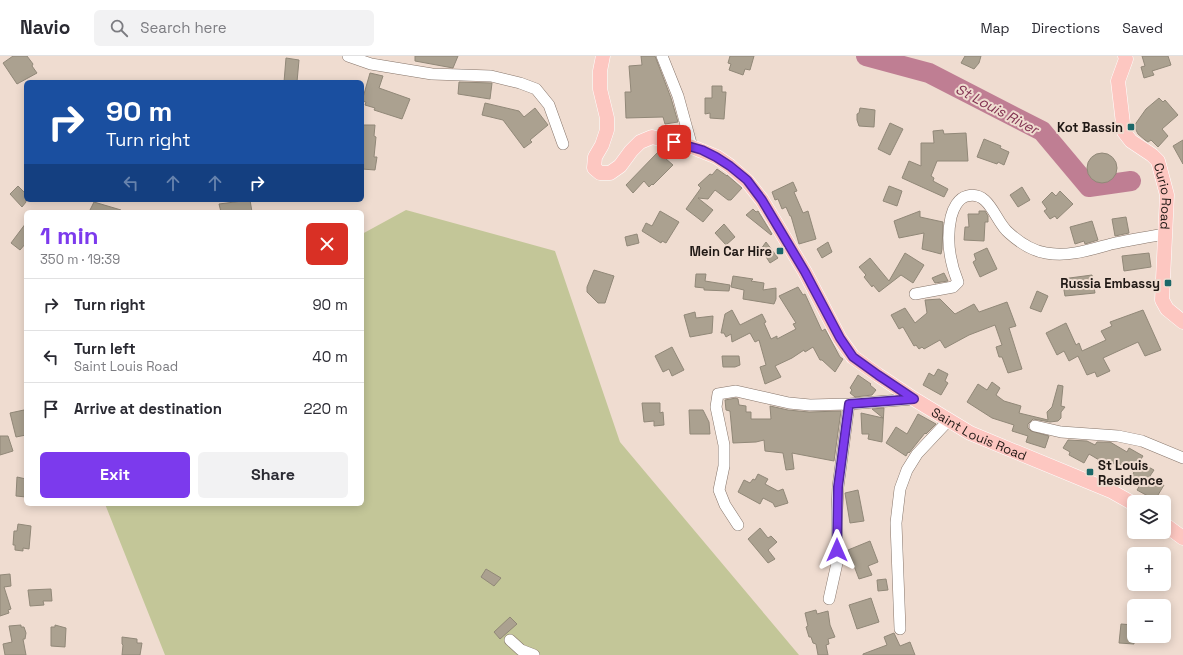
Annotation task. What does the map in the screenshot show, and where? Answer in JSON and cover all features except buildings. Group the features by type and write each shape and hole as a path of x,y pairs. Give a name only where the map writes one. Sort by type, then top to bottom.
{"main road":[{"name":"Saint Louis Road","path":"603,56 600,71 600,89 607,118 607,130 602,145 595,157 594,168 600,173 610,173 620,166 640,142 652,137 692,146 716,157 747,180 762,200 805,272 840,338 853,357 914,399 970,433 1111,491 1127,500"},
{"name":"Curio Road","path":"1125,56 1126,59 1118,81 1124,132 1131,141 1152,155 1158,161 1167,195 1162,300 1167,310 1183,322"},
{"path":"1171,529 1183,538"}],"street":[{"path":"348,56 371,64 432,74 491,76 520,83 536,89 549,105 563,144"},
{"path":"662,56 678,96 692,146"},
{"path":"915,294 953,286 958,282 952,269 950,258 948,242 949,227 953,211 957,203 964,197 970,195 979,196 986,200 1008,232 1032,249 1045,253 1062,255 1081,253 1112,244 1165,234"},
{"path":"738,525 725,505 719,490 724,466 724,445 716,407 718,394 736,391 789,403 810,405 849,404 914,399"},
{"path":"829,599 837,563 838,487 849,404"},
{"path":"900,629 896,523 900,489 907,470 917,454 948,421"},
{"path":"1035,426 1061,432 1118,436 1142,441 1183,458"},
{"path":"510,640 521,650 534,655"}],"green space":[{"path":"406,210 555,251 620,442 799,655 165,655 106,506 364,506 364,233"}],"waterway":[{"name":"St Louis River","path":"866,56 929,73 1042,131 1089,187 1131,181"}],"place":[{"name":"Kot Bassin","path":"1131,127"},
{"name":"Mein Car Hire","path":"780,251"},
{"name":"Russia Embassy","path":"1168,283"},
{"name":"St Louis Residence","path":"1090,472"}],"route":[{"path":"674,142 692,146 716,157 747,180 762,200 805,272 840,338 853,357 914,399 871,401 849,404 838,487 837,550"}]}
